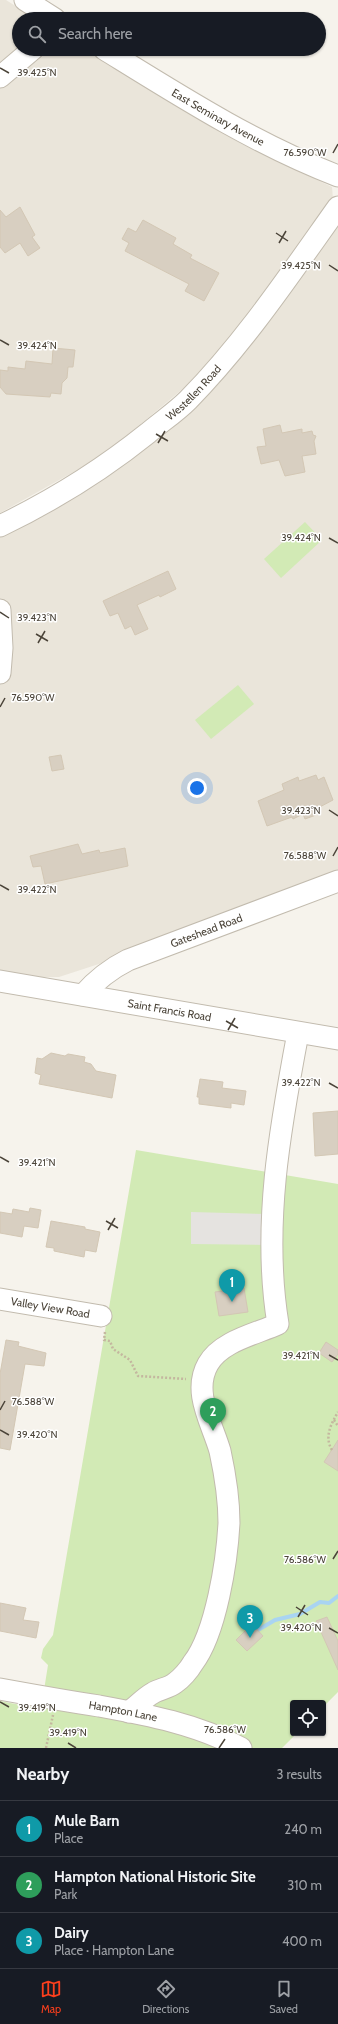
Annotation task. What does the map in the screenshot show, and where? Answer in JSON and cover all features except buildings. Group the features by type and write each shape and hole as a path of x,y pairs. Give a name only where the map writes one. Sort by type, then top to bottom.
{"street":[{"path":"25,0 45,12"},
{"path":"0,77 25,56"},
{"name":"East Seminary Avenue","path":"116,56 242,132 288,155 338,176"},
{"name":"Westellen Road","path":"0,526 46,503 93,474 135,443 186,401 244,336 338,207"},
{"path":"0,610 2,648 0,673"},
{"name":"Gateshead Road","path":"83,994 96,979 110,969 128,960 338,881"},
{"name":"Saint Francis Road","path":"0,982 83,994 338,1040"},
{"path":"129,1712 153,1692 175,1684 194,1663 203,1646 212,1620 221,1582 228,1523 227,1489 220,1451 205,1407 201,1389 202,1381 208,1363 215,1354 228,1346 278,1324 272,1232 274,1192 285,1100 298,1033"},
{"name":"Valley View Road","path":"0,1299 101,1316"},
{"name":"Hampton Lane","path":"0,1688 181,1723 216,1735 241,1748"}],"path":[{"path":"101,1316 108,1317 104,1340 110,1341 113,1349 130,1360 138,1376 202,1381"},
{"path":"332,1450 328,1444 328,1438 338,1412"},
{"path":"334,1420 338,1426"},
{"path":"46,1748 53,1713"}],"shaded area":[{"path":"0,0 6,0 25,12 12,12 12,56 95,56 240,143 332,187 333,199 296,256 204,371 104,455 0,513"},
{"path":"338,222 338,874 105,962 59,977 39,977 0,970 0,533 112,471"},
{"path":"191,1212 268,1214 268,1245 191,1244"}],"green space":[{"path":"305,522 322,540 281,578 264,559"},
{"path":"238,685 254,704 211,739 195,720"},
{"path":"136,1150 338,1184 338,1692 326,1704 326,1700 290,1700 290,1736 294,1736 282,1748 0,1748 0,1701 41,1709 48,1665 41,1658 43,1649 53,1635"}],"waterway":[{"path":"258,1630 275,1620 300,1614 320,1602 329,1603 338,1596"}],"place":[{"name":"Mule Barn","path":"232,1302"},
{"name":"Hampton National Historic Site","path":"213,1431"},
{"name":"Dairy","path":"250,1638"}]}
